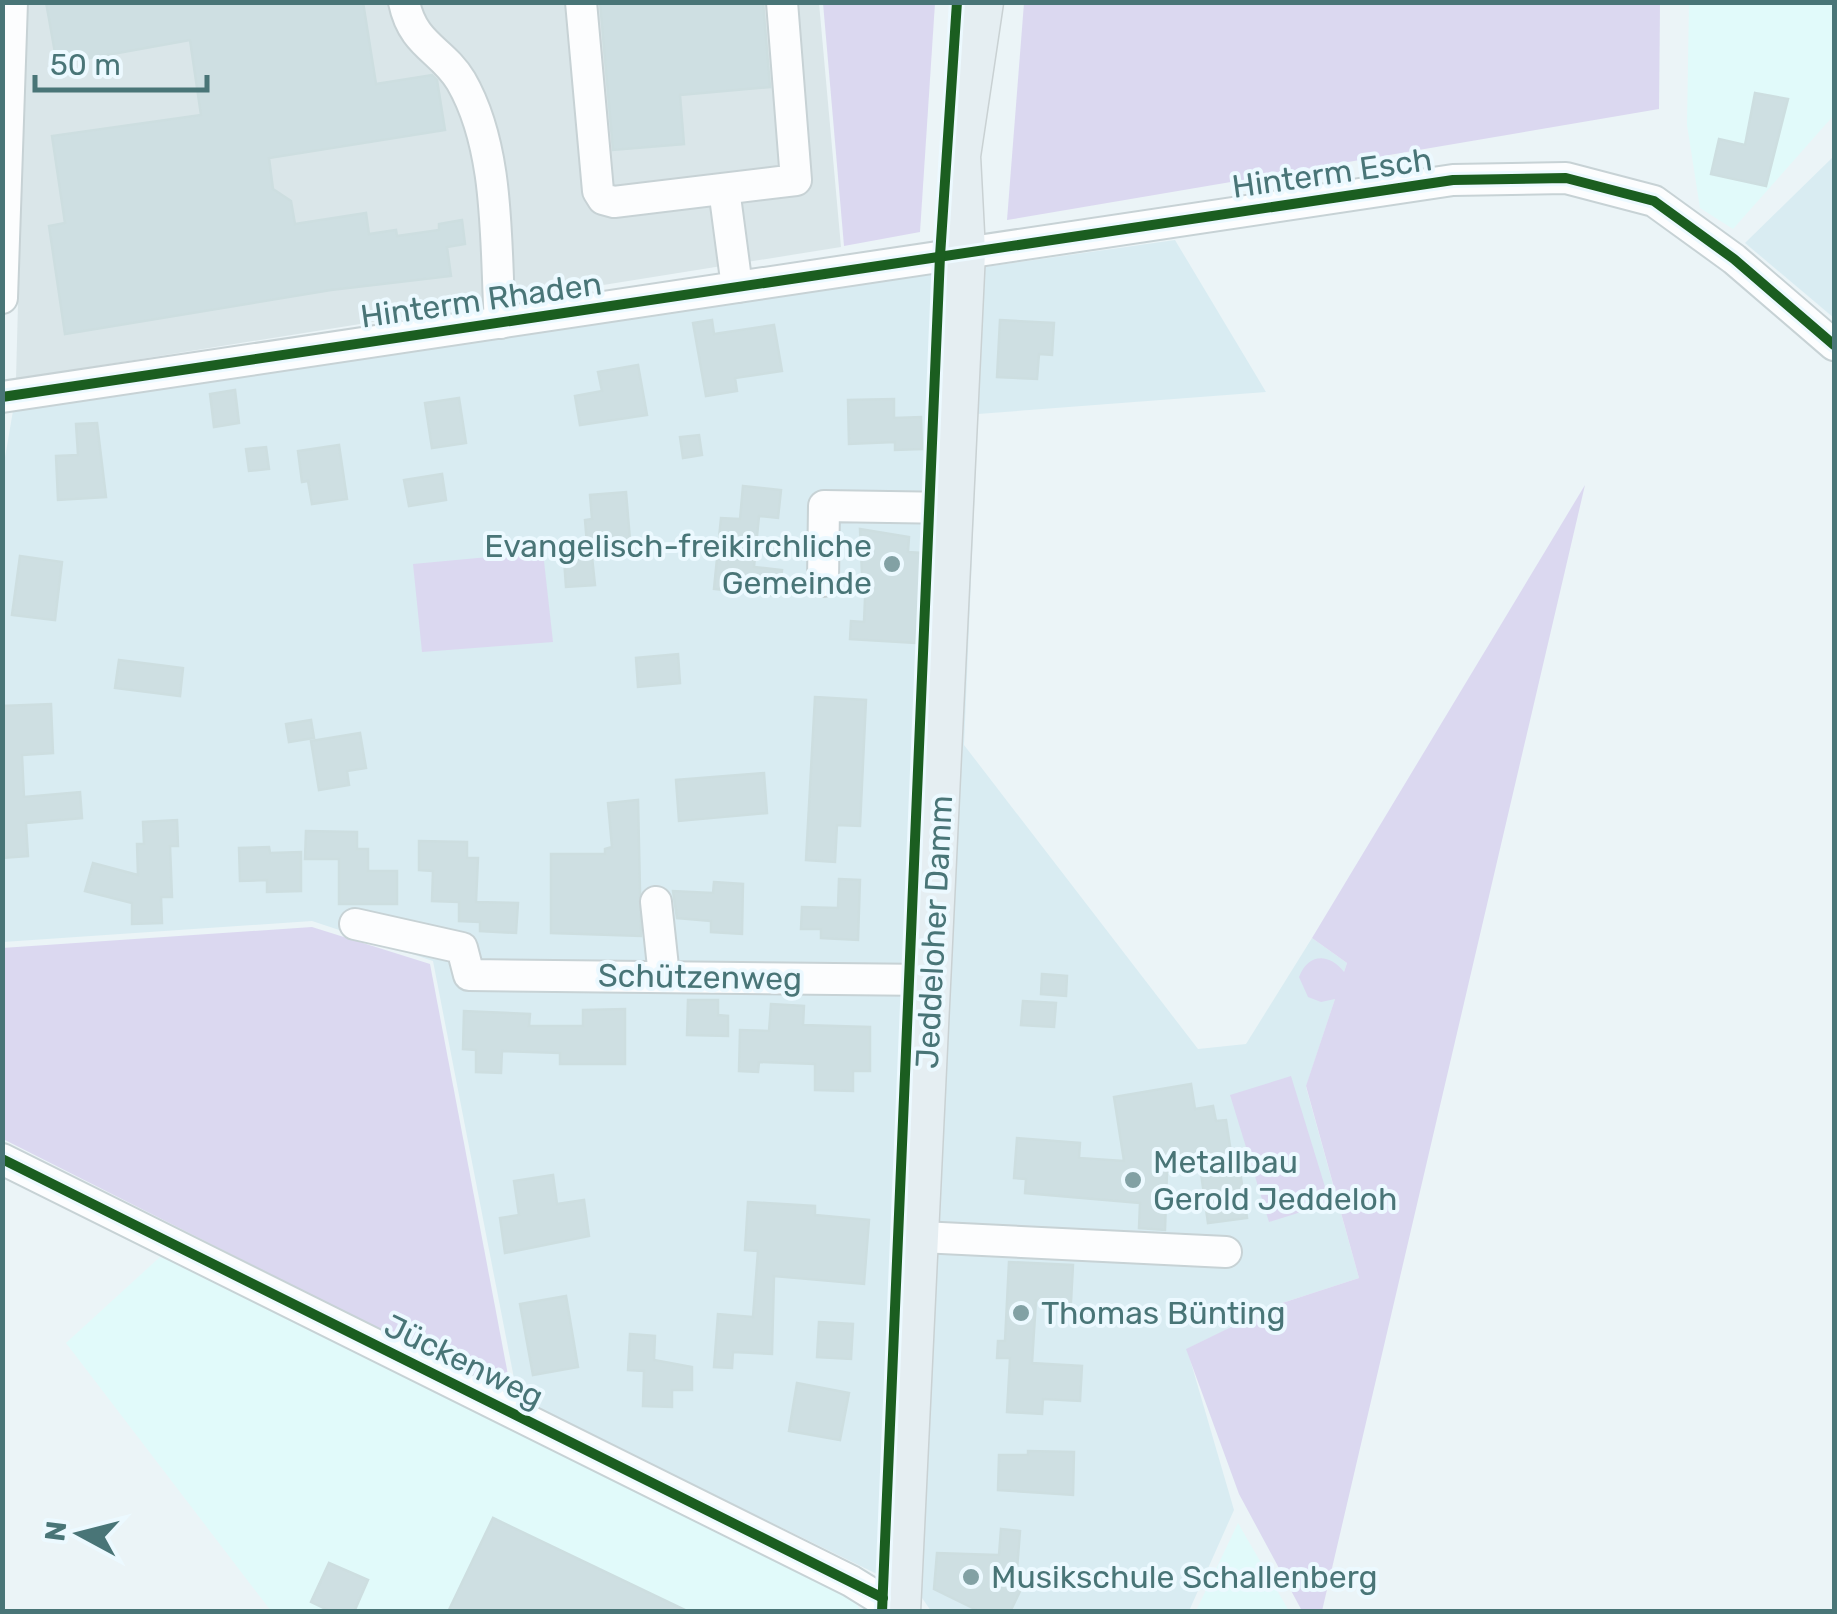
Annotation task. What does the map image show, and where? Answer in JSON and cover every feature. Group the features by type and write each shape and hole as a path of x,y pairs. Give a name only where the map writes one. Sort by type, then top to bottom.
{"main road":[{"name":"Jeddeloher Damm","path":"901,1611 966,252 961,156 984,2"}],"street":[{"path":"2,298 12,2"},
{"path":"404,2 408,22 419,40 460,80 478,126 488,170 500,324"},
{"path":"581,2 598,192 603,199 614,202 796,180 782,2"},
{"name":"Hinterm Esch","path":"966,252 1453,180 1566,178 1654,201 1734,258 1834,345"},
{"path":"724,189 737,287"},
{"name":"Hinterm Rhaden","path":"2,396 966,252"},
{"path":"822,581 824,506 954,508"},
{"path":"656,902 664,976"},
{"name":"Schützenweg","path":"355,924 442,940 462,948 470,975 932,980"},
{"name":"Jückenweg","path":"2,1159 851,1581 901,1611"},
{"path":"921,1236 1226,1252"}],"shaded area":[{"path":"26,3 819,3 841,247 16,379"},
{"path":"823,3 935,3 920,232 844,246"},
{"path":"1024,3 1660,3 1659,109 1007,220"},
{"path":"1689,3 1834,3 1834,115 1733,229 1700,208 1687,125"},
{"path":"1834,156 1834,318 1745,243"},
{"path":"1175,240 1266,392 978,414 964,745 1198,1049 1246,1044 1312,938 1347,963 1306,1087 1359,1278 1276,1305 1187,1349 1234,1510 1189,1611 931,1611 920,1595 518,1399 433,961 312,921 3,942 2,475 14,405"},
{"path":"1585,485 1322,1611 1302,1611 1239,1494 1186,1349 1276,1305 1359,1278 1306,1086 1335,999 1321,1002 1308,997 1299,977 1308,963 1320,958 1344,972 1347,963 1312,938"},
{"path":"543,552 553,642 422,652 413,564"},
{"path":"312,927 430,964 512,1396 3,1139 2,948"},
{"path":"1291,1076 1330,1203 1269,1222 1230,1095"},
{"path":"161,1256 851,1596 861,1611 271,1611 66,1343"},
{"path":"1238,1523 1289,1611 1196,1611"}],"building":[{"path":"46,2 363,2 376,84 432,75 437,80 445,130 269,158 273,189 291,201 295,224 366,213 369,234 396,230 397,236 439,230 439,224 462,220 465,244 447,247 451,276 331,290 65,334 49,226 65,223 52,136 201,115 190,40 57,64"},
{"path":"600,2 763,2 770,87 680,95 684,144 613,150"},
{"path":"1755,93 1788,99 1766,186 1711,174 1719,139 1745,145"},
{"path":"712,320 714,334 774,325 782,371 735,378 737,391 706,396 693,323"},
{"path":"1000,320 1054,323 1052,355 1039,354 1037,379 997,377"},
{"path":"638,365 647,415 580,425 575,396 602,391 598,372"},
{"path":"235,390 239,423 214,427 210,394"},
{"path":"459,398 466,443 432,448 425,403"},
{"path":"894,399 894,418 921,417 922,449 895,450 895,442 849,444 848,400"},
{"path":"97,423 106,497 58,500 56,456 78,455 76,424"},
{"path":"699,435 702,455 683,458 680,437"},
{"path":"339,445 347,499 312,504 308,481 302,482 298,451"},
{"path":"266,447 269,469 249,471 246,449"},
{"path":"442,474 446,500 409,506 404,480"},
{"path":"743,486 781,490 778,518 759,516 754,567 782,570 779,596 714,589 721,518 740,519"},
{"path":"626,492 631,552 588,556 585,520 592,519 590,495"},
{"path":"860,529 909,537 908,552 922,553 915,643 850,639 851,621 864,622 866,575 862,574"},
{"path":"20,556 62,562 55,620 12,615"},
{"path":"592,557 595,585 566,587 564,559"},
{"path":"678,654 680,683 638,687 636,658"},
{"path":"119,660 183,668 180,696 115,688"},
{"path":"815,697 866,700 860,826 837,825 835,862 806,860"},
{"path":"51,704 53,753 22,755 24,797 80,792 82,818 26,823 28,856 2,858 2,706"},
{"path":"311,720 314,738 289,742 286,724"},
{"path":"360,733 366,768 347,771 349,785 319,790 311,741"},
{"path":"764,773 767,813 679,821 676,780"},
{"path":"638,800 641,936 551,933 551,854 605,854 605,849 612,847 608,803"},
{"path":"177,820 178,846 170,846 172,897 161,897 162,923 132,924 132,903 85,891 93,863 138,875 137,844 144,844 143,822"},
{"path":"306,831 357,832 357,849 368,849 368,871 397,871 397,904 339,904 339,859 305,859"},
{"path":"419,841 467,842 467,858 478,858 476,902 518,903 516,933 480,931 480,922 459,921 459,902 432,901 433,871 419,870"},
{"path":"269,847 270,853 301,852 301,891 267,892 267,880 240,881 239,848"},
{"path":"839,879 860,880 858,940 821,938 821,929 801,929 802,907 838,908"},
{"path":"714,882 743,884 742,934 711,932 711,921 677,918 673,891 713,893"},
{"path":"1042,974 1067,976 1066,996 1041,994"},
{"path":"688,1000 718,1000 718,1015 728,1016 728,1036 687,1035"},
{"path":"1023,1001 1056,1003 1054,1027 1021,1025"},
{"path":"771,1004 804,1006 803,1025 870,1027 870,1071 853,1071 853,1091 815,1090 815,1064 759,1062 758,1072 739,1071 740,1030 769,1031"},
{"path":"625,1009 625,1064 560,1064 560,1053 502,1051 501,1073 476,1072 476,1050 463,1049 464,1011 530,1014 529,1026 583,1026 583,1010"},
{"path":"1191,1084 1195,1109 1213,1106 1216,1121 1226,1120 1232,1159 1238,1158 1247,1218 1208,1223 1200,1166 1167,1172 1165,1230 1139,1228 1140,1203 1025,1193 1026,1179 1014,1178 1017,1138 1080,1143 1079,1158 1124,1161 1114,1097"},
{"path":"553,1175 557,1204 584,1200 589,1236 505,1253 500,1218 519,1215 514,1181"},
{"path":"748,1202 815,1206 815,1215 869,1220 864,1284 774,1276 772,1354 733,1352 732,1368 714,1367 718,1314 753,1317 758,1251 745,1250"},
{"path":"1009,1262 1073,1265 1071,1302 1036,1300 1032,1363 1082,1366 1080,1401 1043,1399 1042,1414 1007,1412 1010,1358 997,1358 998,1341 1005,1341"},
{"path":"566,1296 578,1367 533,1375 520,1304"},
{"path":"819,1322 853,1324 851,1359 817,1357"},
{"path":"630,1334 655,1336 654,1360 692,1367 692,1390 672,1390 672,1407 643,1406 644,1371 628,1370"},
{"path":"797,1383 849,1393 840,1440 789,1431"},
{"path":"1028,1451 1074,1452 1073,1495 998,1490 999,1455 1028,1455"},
{"path":"493,1518 689,1612 448,1612"},
{"name":"Musikschule Schallenberg","path":"1001,1529 1020,1531 1016,1582 1023,1585 1010,1612 981,1612 934,1589 937,1553 999,1555"},
{"path":"329,1563 368,1580 354,1612 332,1612 311,1602"}],"cycle path":[{"path":"882,1612 940,256 957,2"},
{"path":"2,397 1453,180 1566,178 1654,201 1734,259 1834,345"},
{"path":"2,1159 883,1598"}],"place":[{"name":"Evangelisch-freikirchliche Gemeinde","path":"892,564"},
{"name":"Metallbau Gerold Jeddeloh","path":"1133,1180"},
{"name":"Thomas Bünting","path":"1021,1313"},
{"name":"Musikschule Schallenberg","path":"971,1577"}]}
